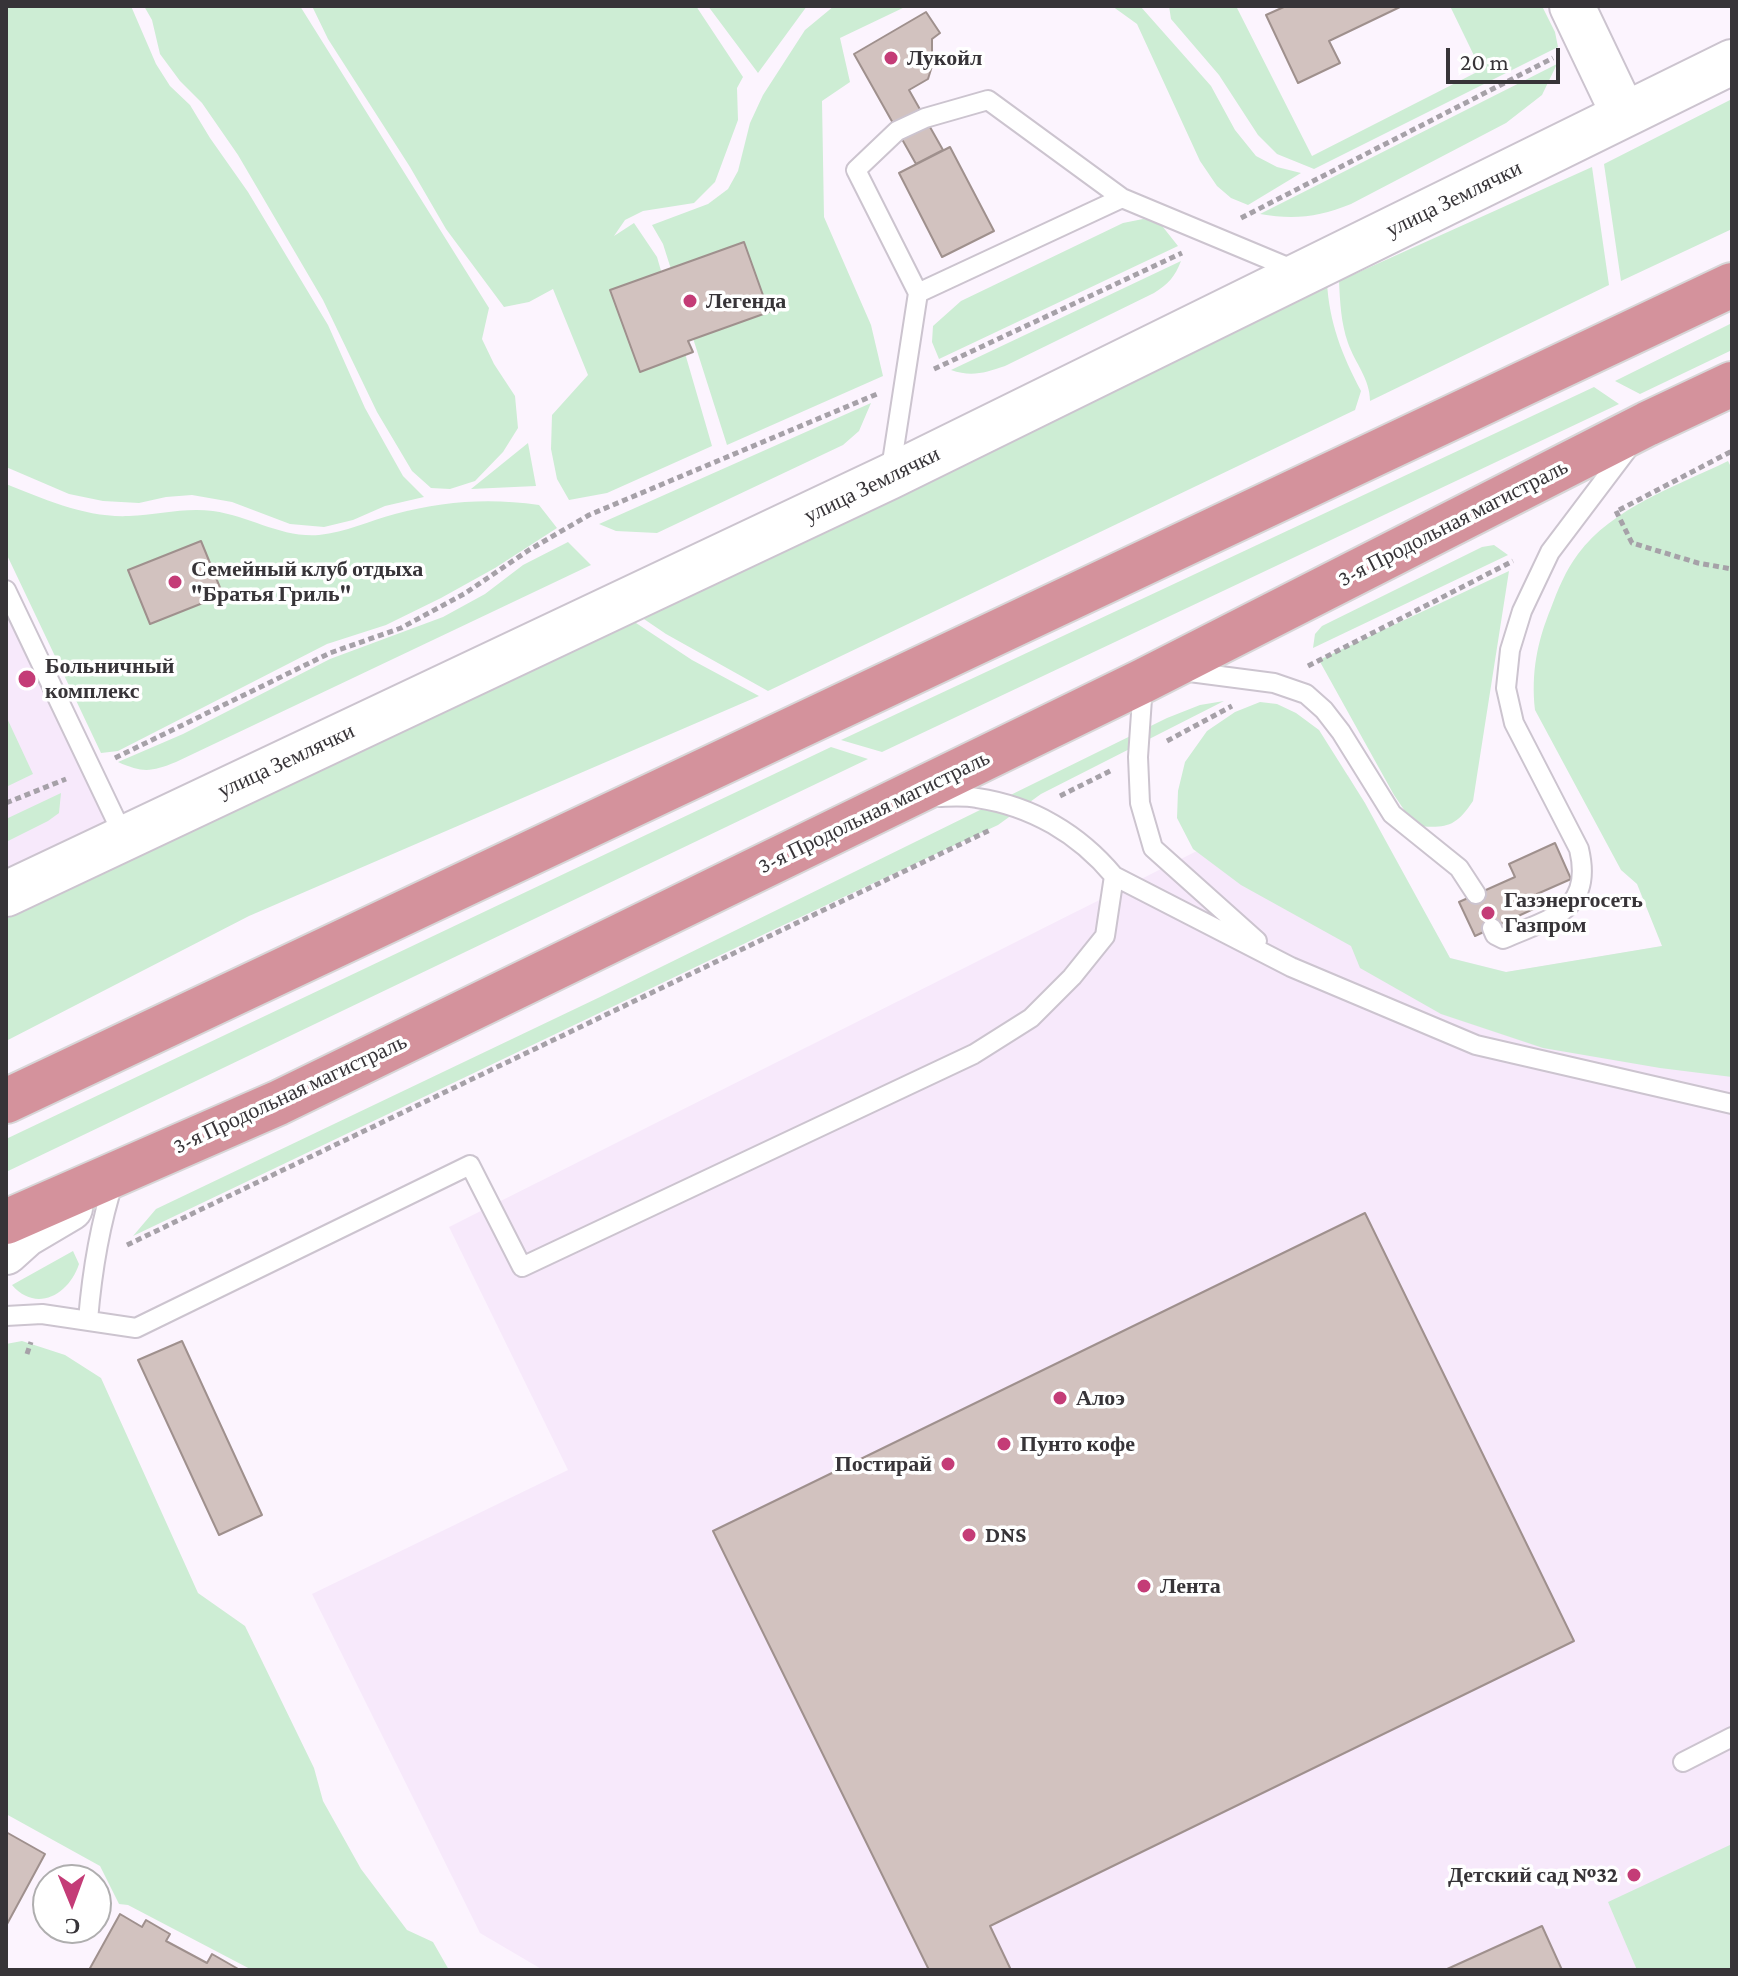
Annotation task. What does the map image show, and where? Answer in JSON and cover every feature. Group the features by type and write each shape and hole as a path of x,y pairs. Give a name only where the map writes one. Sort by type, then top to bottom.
{"highway":[{"path":"6,1101 1732,285"},
{"name":"3-я Продольная магистраль","path":"6,1222 278,1103 1155,675 1647,424 1732,384"}],"main road":[{"path":"1572,6 1624,115"},
{"name":"улица Землячки","path":"6,894 889,477 1732,62"},
{"path":"6,1084 231,993"},
{"path":"6,1252 26,1234 114,1181 278,1103"}],"lane":[{"path":"889,477 918,293 856,170 897,131 925,118 988,100 1122,198 1304,273"},
{"path":"918,293 1122,198"},
{"path":"1492,928 1495,935 1503,939 1566,911 1580,893 1584,871 1579,849 1514,723 1506,688 1510,650 1522,611 1557,540 1647,424"},
{"path":"6,590 124,837"},
{"path":"1291,967 1232,921 1153,848 1140,803 1138,757 1155,675 1274,683 1306,694 1324,710 1392,814 1459,868 1476,894"},
{"path":"906,796 977,798 1028,812 1069,832 1096,855 1114,876 1291,967 1476,1045 1732,1104"},
{"path":"6,1316 42,1314 136,1328 470,1165 522,1267 974,1054 1031,1018 1072,977 1105,936 1114,876"},
{"path":"88,1320 101,1223 114,1181"},
{"path":"1683,1762 1732,1737"}],"path":[{"path":"6,803 147,745 330,653 401,628 464,594 529,550 589,515 904,383 1216,237 1235,221 1562,54"},
{"path":"95,1260 1028,812 1274,683 1732,451"},
{"path":"1621,497 1616,511 1632,543 1698,563 1732,569"},
{"path":"27,1354 42,1314"}],"shaded area":[{"name":"Больничный комплекс","path":"6,590 124,837 6,894"},
{"path":"1348,775 1450,958 1506,972 1662,946 1732,906 1732,1970 543,1970 480,1933 312,1594 568,1470 449,1227"}],"green space":[{"path":"6,6 131,6 156,64 170,86 190,105 248,192 328,325 365,408 403,476 424,497 385,506 353,520 324,527 290,524 232,502 192,495 139,503 103,501 69,494 6,467"},
{"path":"144,6 300,6 489,308 482,339 515,396 518,428 503,452 475,481 450,489 431,488 412,471 377,412 323,300 238,155 202,103 160,54 152,20"},
{"path":"312,6 696,6 743,77 737,88 738,120 715,182 694,203 643,211 625,220 614,236 634,223 657,257 712,446 607,493 569,500 557,479 551,449 552,415 588,375 553,289 529,302 504,307 446,229 328,39"},
{"path":"708,6 807,6 758,73"},
{"path":"834,6 907,6 840,38 850,82 822,101 824,217 871,325 883,376 727,445 663,244 652,225 708,204 728,189 738,171 750,123 763,95 805,30"},
{"path":"1112,6 1141,7 1211,86 1235,130 1256,156 1277,167 1301,173 1248,205 1231,198 1217,186 1200,161 1137,24"},
{"path":"1169,6 1236,6 1312,156 1481,70 1450,6 1542,6 1555,32 1558,47 1314,169 1277,154 1258,135 1219,75 1171,19"},
{"path":"1557,64 1542,95 1506,123 1351,204 1306,216 1260,214"},
{"path":"1732,99 1732,229 1621,281 1604,164"},
{"path":"1592,167 1609,285 1370,401 1365,378 1346,335 1339,281"},
{"path":"1143,219 1159,222 1178,246 939,359 932,342 933,326 961,301 1123,223"},
{"path":"1181,261 1170,280 1154,293 1005,366 978,373 951,370"},
{"path":"1327,282 1330,311 1338,338 1361,391 1355,410 768,691 638,615"},
{"path":"1732,323 1732,350 1640,394 1615,381"},
{"path":"1594,387 1619,404 882,752 841,740"},
{"path":"871,403 859,431 843,445 657,533 616,531 599,524"},
{"path":"528,443 536,486 471,489"},
{"path":"1728,461 1732,469 1732,1077 1543,1048 1441,1014 1360,968 1351,946 1241,885 1193,849 1177,818 1178,791 1185,762 1207,731 1235,712 1260,702 1277,704 1319,730 1365,803 1450,958 1506,972 1662,946 1637,884 1621,870 1535,710 1536,658 1546,621 1563,580 1592,538 1609,523 1647,499"},
{"path":"6,484 97,514 129,516 213,511 305,535 339,531 431,506 484,501 539,505 557,528 441,598 386,625 327,644 118,751 101,753 6,553"},
{"path":"568,542 591,565 176,762 147,770 118,762 183,734 330,659 443,617 485,594 523,565"},
{"path":"1494,545 1508,555 1313,648 1315,634 1322,626 1482,547"},
{"path":"1509,571 1473,801 1461,817 1449,824 1415,826 1394,795 1319,660"},
{"path":"630,619 692,660 759,696 249,916 6,1041 6,919 386,733"},
{"path":"1224,701 1041,794 998,825 133,1236 156,1209 600,997 1167,718 1200,705"},
{"path":"6,716 33,774 6,787"},
{"path":"831,747 868,759 6,1172 6,1139"},
{"path":"61,793 59,813 6,842 6,819"},
{"path":"73,1251 79,1264 60,1292 51,1297 31,1298 12,1285"},
{"path":"22,1341 65,1355 101,1378 198,1593 245,1626 314,1768 323,1801 361,1869 407,1930 433,1942 449,1970 252,1970 128,1905 119,1904 112,1890 112,1864 96,1864 6,1814 6,1344"},
{"path":"1732,1844 1732,1970 1637,1970 1608,1902"}],"building":[{"path":"1286,6 1400,7 1329,41 1340,63 1298,83 1266,15"},
{"path":"926,12 940,33 932,39 932,66 928,79 909,90 943,150 916,164 854,54"},
{"path":"950,147 994,231 942,257 899,173"},
{"name":"Легенда","path":"744,242 769,312 688,341 693,352 640,372 610,290"},
{"name":"Семейный клуб отдыха \"Братья Гриль\"","path":"201,541 223,595 150,624 128,570"},
{"path":"1555,843 1571,879 1537,894 1542,905 1475,936 1459,902 1515,877 1509,864"},
{"name":"Лента","path":"1365,1213 1574,1641 990,1926 1011,1970 929,1970 713,1531"},
{"path":"182,1341 262,1515 219,1535 138,1360"},
{"path":"6,1832 45,1854 40,1864 32,1864 32,1878 6,1926"},
{"path":"120,1914 142,1927 146,1920 170,1934 166,1941 207,1963 212,1954 240,1970 89,1970 103,1944 112,1944 112,1928"},
{"path":"1542,1926 1562,1970 1445,1970"}],"place":[{"name":"Лукойл","path":"891,58"},
{"name":"Легенда","path":"690,301"},
{"name":"Семейный клуб отдыха \"Братья Гриль\"","path":"175,582"},
{"name":"Больничный комплекс","path":"27,679"},
{"name":"Газэнергосеть Газпром","path":"1488,913"},
{"name":"Алоэ","path":"1060,1398"},
{"name":"Пунто кофе","path":"1004,1444"},
{"name":"Постирай","path":"948,1464"},
{"name":"DNS","path":"969,1535"},
{"name":"Лента","path":"1144,1586"},
{"name":"Детский сад №32","path":"1634,1875"}]}
